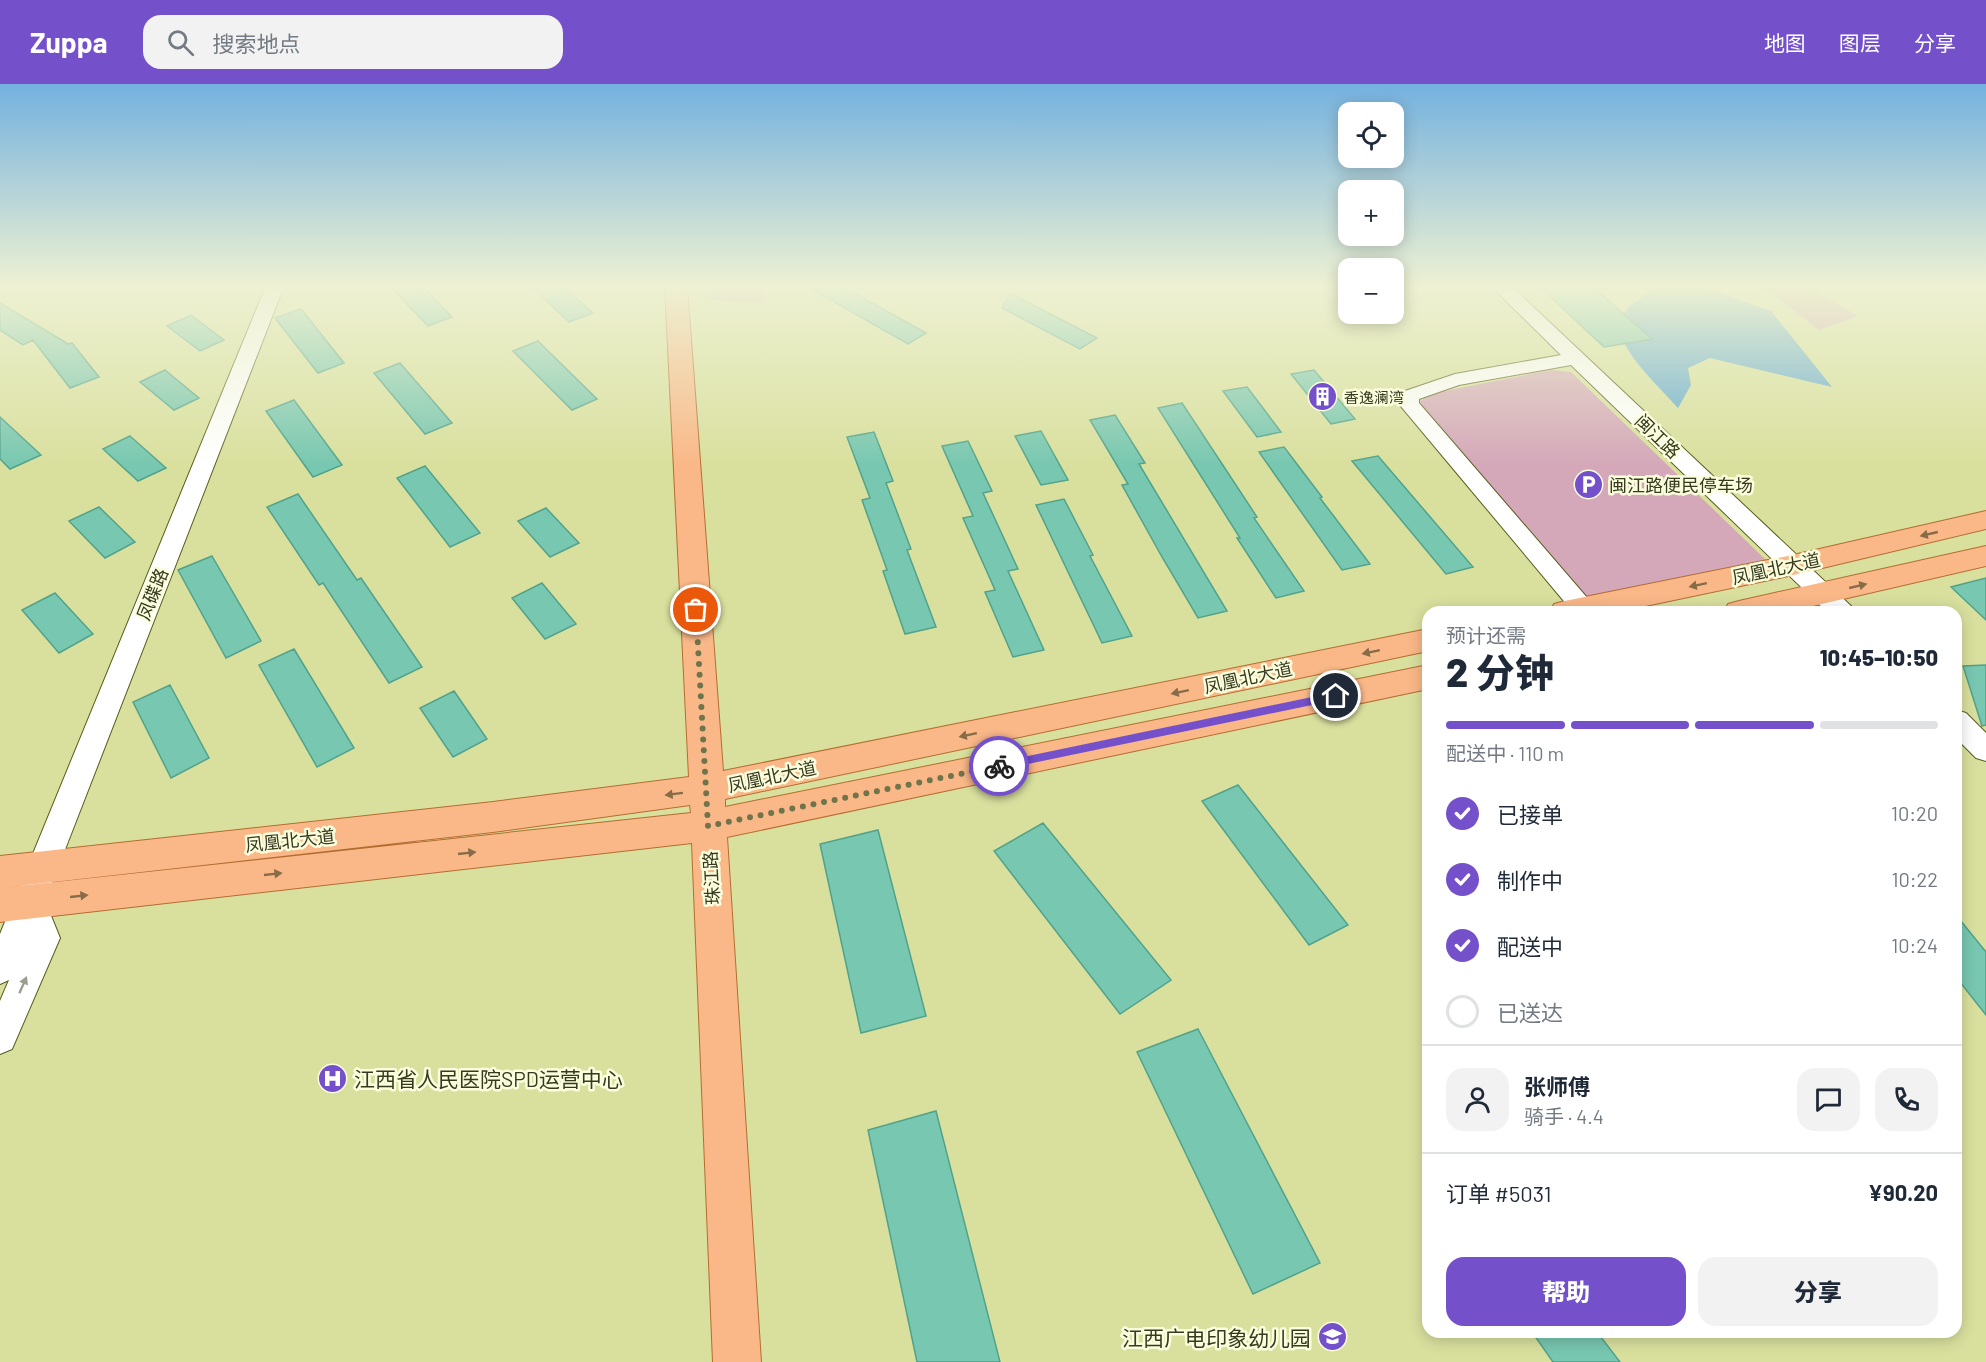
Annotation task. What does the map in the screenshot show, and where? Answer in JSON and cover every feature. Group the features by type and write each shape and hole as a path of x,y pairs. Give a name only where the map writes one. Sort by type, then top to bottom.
{"main road":[{"name":"珠江路","path":"680,346 707,789 737,1362"},
{"name":"凤凰北大道","path":"1594,606 1793,565 1986,520"},
{"name":"凤凰北大道","path":"1802,606 1833,603 1986,556"},
{"name":"凤凰北大道","path":"0,872 493,817 707,789 1422,641"},
{"name":"凤凰北大道","path":"15,903 708,826 1422,678"}],"street":[{"name":"凤碟路","path":"0,969 15,903 43,867 251,346"},
{"name":"闽江路","path":"1563,346 1833,603"},
{"path":"1572,606 1409,404 1409,396 1455,380 1576,358"},
{"path":"1962,727 1986,750"},
{"path":"0,1038 44,938 15,903"}],"shaded area":[{"name":"闽江路便民停车场","path":"1551,370 1571,372 1767,561 1586,598 1422,408 1420,401 1434,393"}],"water":[{"path":"1626,346 1799,346 1832,387 1710,358 1688,368 1691,385 1678,408"}],"building":[{"path":"37,346 74,346 99,377 70,388"},
{"path":"193,346 212,346 200,351"},
{"path":"297,346 330,346 344,363 318,373"},
{"path":"526,346 543,346 597,399 572,410 513,351"},
{"path":"400,363 452,423 425,434 374,373"},
{"path":"165,370 199,398 174,410 140,382"},
{"name":"香逸澜湾","path":"1314,370 1355,419 1331,424 1291,374"},
{"path":"1247,387 1281,432 1257,437 1223,391"},
{"path":"294,400 342,465 313,477 266,411"},
{"path":"1182,403 1257,517 1254,518 1304,591 1276,598 1237,538 1240,538 1158,408"},
{"path":"1115,415 1145,463 1139,464 1227,611 1198,618 1162,557 1122,485 1128,484 1090,420"},
{"path":"0,417 41,455 10,469 0,459"},
{"path":"1041,431 1068,480 1041,485 1015,436"},
{"path":"874,432 893,481 886,483 911,549 907,550 936,627 905,634 883,571 887,570 862,500 870,498 847,437"},
{"path":"130,436 166,468 138,481 103,449"},
{"path":"968,441 992,491 983,493 1018,569 1008,571 1044,650 1013,657 985,592 995,590 963,518 973,516 942,446"},
{"path":"1284,447 1370,564 1342,570 1259,452"},
{"path":"1378,456 1473,567 1446,574 1352,461"},
{"path":"425,466 480,533 450,547 397,478"},
{"path":"298,494 357,580 361,578 422,667 389,683 323,583 319,585 267,507"},
{"path":"1064,499 1093,555 1090,556 1132,636 1102,643 1036,505"},
{"path":"99,507 135,542 105,558 69,521"},
{"path":"546,508 579,543 550,557 518,521"},
{"path":"212,556 261,641 226,658 178,570"},
{"path":"1986,578 1986,620 1951,587"},
{"path":"542,583 576,624 545,639 512,598"},
{"path":"55,593 93,634 59,653 22,610"},
{"path":"294,649 354,748 317,767 259,665"},
{"path":"1986,665 1986,725 1982,726 1963,666"},
{"path":"170,685 209,758 171,778 133,702"},
{"path":"454,691 487,739 453,757 420,708"},
{"path":"1238,785 1348,925 1309,945 1202,801"},
{"path":"1043,823 1171,980 1120,1014 994,851"},
{"path":"878,830 926,1016 861,1033 820,844"},
{"path":"1962,922 1986,952 1986,1015 1962,985"},
{"path":"1198,1029 1320,1263 1253,1294 1137,1052"},
{"path":"936,1111 1000,1362 917,1362 868,1130"},
{"path":"1536,1338 1602,1338 1620,1362 1553,1362"}],"way so far":[{"path":"696,610 708,826 999,766"}],"place":[{"name":"香逸澜湾","path":"1323,397"},
{"name":"闽江路便民停车场","path":"1588,485"},
{"name":"江西省人民医院SPD运营中心","path":"333,1078"},
{"name":"江西广电印象幼儿园","path":"1332,1337"}],"route":[{"path":"999,766 1336,696"}]}
